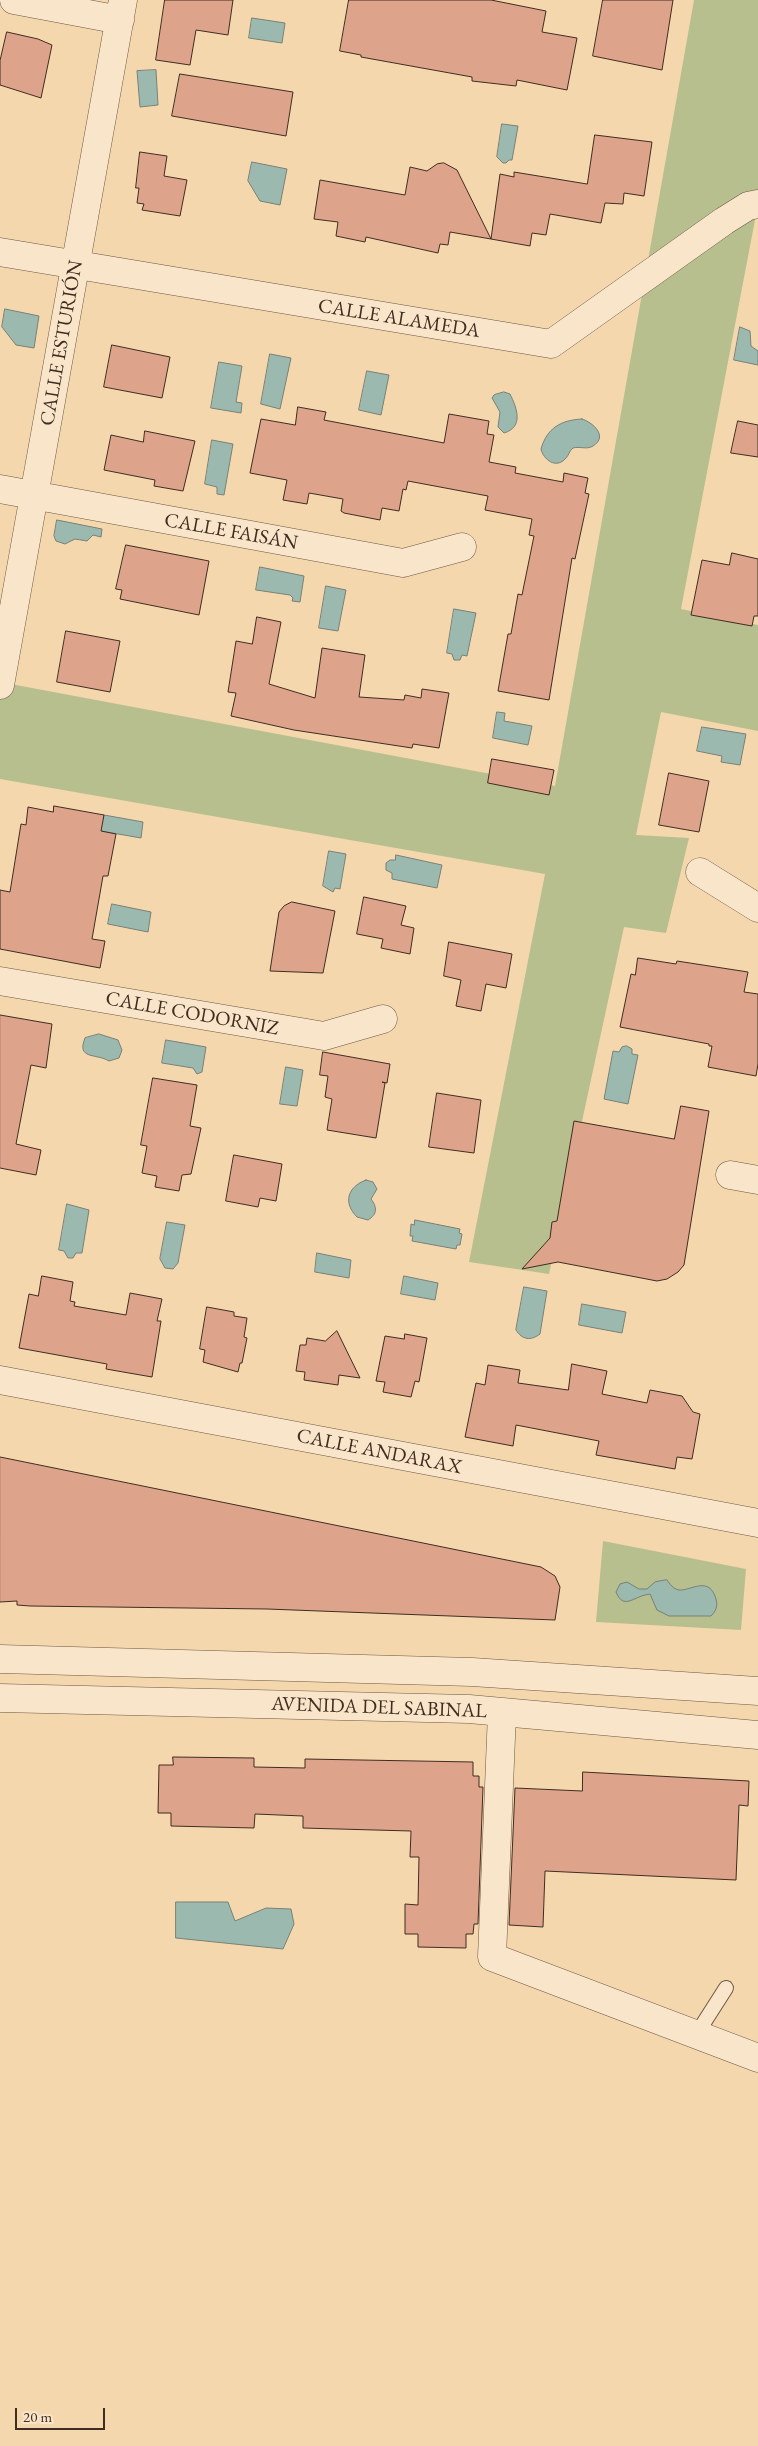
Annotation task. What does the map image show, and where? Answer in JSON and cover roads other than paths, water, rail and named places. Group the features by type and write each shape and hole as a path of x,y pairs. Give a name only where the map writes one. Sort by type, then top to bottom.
{"street":[{"path":"14,0 122,10"},
{"name":"CALLE ESTURIÓN","path":"0,685 122,10"},
{"name":"CALLE ALAMEDA","path":"0,252 551,344 724,221 748,206 758,204"},
{"name":"CALLE FAISÁN","path":"0,489 403,563 462,547"},
{"path":"700,872 758,908"},
{"name":"CALLE CODORNIZ","path":"0,982 324,1036 383,1019"},
{"path":"730,1174 758,1180"},
{"name":"CALLE ANDARAX","path":"0,1380 758,1523"},
{"name":"AVENIDA DEL SABINAL","path":"0,1659 472,1672 758,1692"},
{"name":"AVENIDA DEL SABINAL","path":"0,1698 469,1709 758,1735"},
{"path":"502,1713 492,1957 758,2058"}],"lane":[{"path":"696,2034 726,1988"}],"water":[{"path":"252,18 285,23 282,43 249,38"},
{"path":"156,70 158,105 140,107 137,71"},
{"path":"502,124 518,126 512,160 506,163 503,163 497,157"},
{"path":"252,162 287,169 280,205 260,201 248,181"},
{"path":"5,309 39,316 34,348 16,345 2,327"},
{"path":"740,327 750,331 751,346 758,351 758,365 734,360"},
{"path":"270,354 291,358 280,409 261,404"},
{"path":"219,362 242,366 236,402 242,403 241,413 211,408"},
{"path":"367,371 389,375 381,415 359,410"},
{"path":"504,392 510,394 515,405 517,422 510,430 504,433 498,427 500,412 492,398 494,395"},
{"path":"582,419 590,423 597,430 599,434 598,442 591,447 573,448 562,461 558,463 550,462 544,456 541,449 547,436 561,423"},
{"path":"212,440 233,444 224,495 217,494 217,487 205,484"},
{"path":"57,520 102,529 101,537 93,535 87,541 75,539 65,544 56,541 54,536"},
{"path":"260,567 304,576 300,602 292,601 293,598 290,595 256,590"},
{"path":"326,586 346,590 338,631 319,628"},
{"path":"454,609 476,613 467,656 462,655 460,660 454,660 452,654 447,653"},
{"path":"497,712 505,713 504,721 532,726 528,745 493,738"},
{"path":"702,727 746,734 740,765 721,762 722,756 697,751"},
{"path":"104,815 143,822 141,838 101,831"},
{"path":"329,851 346,854 340,889 335,888 333,892 323,886"},
{"path":"396,855 442,865 437,888 392,879 392,873 386,870 386,863 390,860 395,860"},
{"path":"112,904 151,912 148,932 108,924"},
{"path":"99,1034 118,1040 122,1050 119,1058 109,1061 85,1053 83,1045 85,1038"},
{"path":"166,1040 206,1047 202,1072 197,1074 193,1068 162,1063"},
{"path":"627,1046 632,1049 632,1054 638,1055 628,1104 604,1099 613,1051 619,1052 622,1047"},
{"path":"286,1067 303,1070 297,1106 280,1104"},
{"path":"366,1180 373,1182 377,1189 371,1199 376,1210 374,1215 368,1220 357,1217 349,1201 351,1191"},
{"path":"67,1204 89,1210 82,1253 76,1253 73,1258 68,1258 64,1251 59,1250"},
{"path":"415,1220 460,1229 459,1233 462,1234 460,1245 457,1245 456,1249 412,1241 413,1236 410,1236 411,1224 414,1225"},
{"path":"167,1222 185,1225 178,1263 173,1269 165,1268 160,1259"},
{"path":"317,1253 351,1260 349,1278 315,1272"},
{"path":"404,1276 438,1283 435,1300 401,1294"},
{"path":"524,1287 547,1291 540,1334 530,1338 524,1338 516,1330"},
{"path":"582,1304 626,1312 622,1333 579,1325"},
{"path":"667,1580 673,1587 679,1590 699,1586 709,1588 717,1602 714,1612 711,1616 669,1616 657,1610 650,1594 626,1602 619,1598 616,1592 620,1584 627,1582 639,1589 647,1589 655,1582"},
{"path":"176,1902 228,1902 235,1921 266,1908 291,1909 294,1924 283,1949 176,1938"}]}
